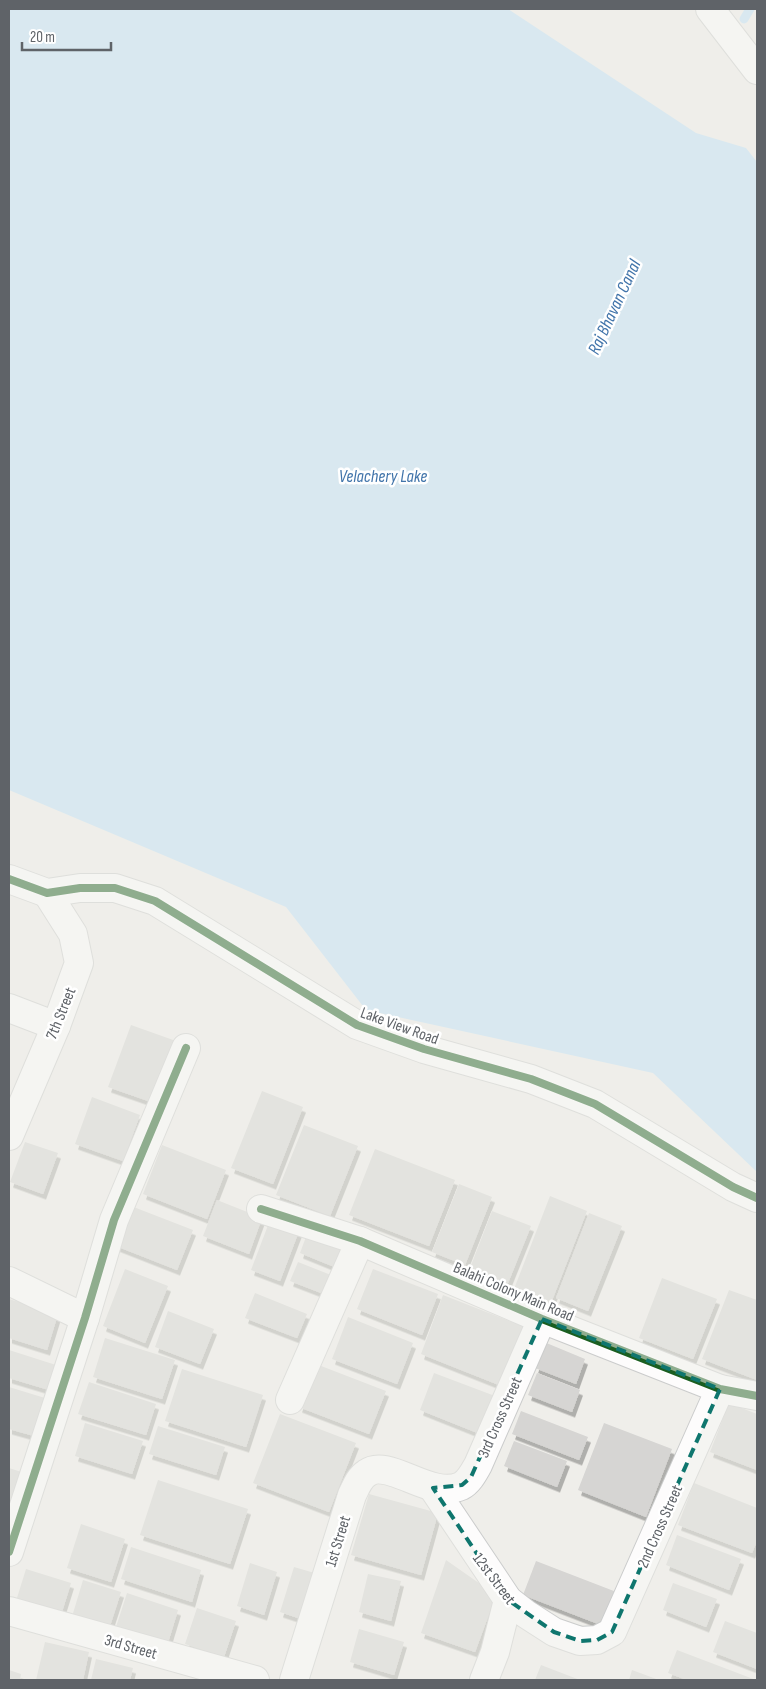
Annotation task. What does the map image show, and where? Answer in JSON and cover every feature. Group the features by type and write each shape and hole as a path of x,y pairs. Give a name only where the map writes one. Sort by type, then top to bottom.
{"street":[{"path":"710,9 757,70"},
{"name":"Lake View Road","path":"9,879 47,893 80,888 115,888 156,901 357,1025 424,1049 531,1080 595,1104 733,1187 757,1198"},
{"name":"7th Street","path":"9,1136 56,1026 79,963 74,934 47,893"},
{"path":"9,1008 56,1026"},
{"path":"9,1552 85,1318 114,1220 186,1048"},
{"name":"Balahi Colony Main Road","path":"261,1209 360,1241 542,1318 720,1389 757,1396"},
{"path":"290,1400 360,1241"},
{"path":"9,1281 85,1318"},
{"name":"3rd Cross Street","path":"433,1488 456,1487 462,1485 471,1477 542,1318"},
{"name":"2nd Cross Street","path":"580,1641 597,1640 612,1632 720,1389"},
{"name":"1st Street","path":"294,1680 352,1495 358,1482 368,1472 379,1469 395,1473 433,1488"},
{"name":"12st Street","path":"433,1488 508,1600 554,1632 580,1641"},
{"path":"484,1680 495,1652 508,1600"},
{"name":"3rd Street","path":"9,1611 255,1680"}],"highlighted area":[{"path":"542,1319 720,1389 612,1632 597,1640 580,1641 554,1632 508,1600 433,1488 462,1485 471,1477"}],"water":[{"name":"Velachery Lake","path":"9,9 508,9 696,133 746,148 757,162 757,1172 653,1073 366,1010 286,907 9,790"}],"building":[{"path":"131,1025 176,1041 154,1103 108,1087"},
{"path":"262,1091 303,1107 273,1184 231,1168"},
{"path":"92,1097 140,1115 123,1161 75,1144"},
{"path":"304,1125 358,1146 330,1216 276,1195"},
{"path":"25,1142 58,1153 43,1194 10,1182"},
{"path":"162,1145 226,1170 207,1219 143,1194"},
{"path":"375,1149 455,1180 429,1246 349,1215"},
{"path":"459,1184 492,1197 465,1265 432,1252"},
{"path":"550,1196 587,1211 551,1303 514,1289"},
{"path":"217,1200 262,1218 249,1254 203,1236"},
{"path":"131,1206 193,1230 177,1270 116,1246"},
{"path":"492,1211 531,1226 508,1283 470,1268"},
{"path":"589,1213 622,1226 588,1311 556,1298"},
{"path":"270,1220 299,1231 280,1281 251,1270"},
{"path":"307,1234 344,1248 337,1268 300,1253"},
{"path":"298,1262 336,1277 329,1296 290,1281"},
{"path":"125,1269 168,1286 145,1343 103,1326"},
{"path":"373,1269 438,1294 422,1335 357,1309"},
{"path":"662,1278 717,1299 693,1359 639,1338"},
{"path":"729,1290 757,1300 757,1380 702,1359"},
{"path":"255,1293 307,1314 297,1338 245,1318"},
{"path":"443,1295 527,1328 504,1387 421,1354"},
{"path":"9,1299 58,1314 47,1350 9,1338"},
{"path":"168,1311 214,1329 200,1364 155,1347"},
{"path":"348,1317 413,1343 397,1384 332,1359"},
{"path":"105,1338 175,1360 162,1399 93,1377"},
{"path":"544,1342 585,1359 576,1384 535,1368"},
{"path":"9,1350 56,1365 49,1390 9,1378"},
{"path":"316,1364 386,1391 369,1434 299,1407"},
{"path":"182,1369 263,1395 246,1447 165,1421"},
{"path":"434,1373 495,1396 480,1434 420,1410"},
{"path":"537,1373 580,1390 572,1412 528,1395"},
{"path":"89,1382 156,1404 146,1435 78,1414"},
{"path":"9,1387 45,1398 34,1436 9,1429"},
{"path":"729,1403 757,1414 757,1470 710,1452"},
{"path":"521,1411 588,1437 579,1460 512,1434"},
{"path":"280,1414 356,1443 329,1512 253,1483"},
{"path":"85,1423 143,1441 132,1474 75,1456"},
{"path":"604,1423 672,1449 646,1517 578,1490"},
{"path":"158,1426 225,1447 216,1475 149,1454"},
{"path":"514,1441 567,1461 557,1487 504,1466"},
{"path":"9,1468 31,1475 21,1509 9,1505"},
{"path":"158,1480 248,1509 230,1564 140,1535"},
{"path":"694,1483 757,1508 757,1541 752,1553 678,1525"},
{"path":"369,1494 438,1513 421,1575 351,1555"},
{"path":"81,1524 125,1539 111,1582 67,1568"},
{"path":"677,1535 741,1559 729,1590 666,1565"},
{"path":"131,1547 201,1570 192,1602 121,1579"},
{"path":"446,1560 496,1595 475,1652 421,1633"},
{"path":"536,1561 619,1593 606,1627 523,1595"},
{"path":"250,1563 277,1572 264,1615 237,1606"},
{"path":"294,1567 318,1574 304,1620 280,1612"},
{"path":"26,1569 71,1583 61,1615 16,1601"},
{"path":"368,1574 401,1581 391,1621 359,1612"},
{"path":"83,1580 121,1592 108,1632 71,1620"},
{"path":"673,1583 717,1599 706,1627 663,1610"},
{"path":"127,1593 178,1610 167,1646 115,1630"},
{"path":"197,1608 236,1621 224,1657 185,1644"},
{"path":"725,1621 757,1633 757,1669 713,1652"},
{"path":"359,1629 404,1642 394,1675 350,1662"},
{"path":"45,1642 89,1652 83,1680 36,1680"},
{"path":"677,1650 756,1680 687,1680 668,1673"},
{"path":"96,1659 133,1668 130,1680 91,1680"},
{"path":"541,1665 580,1680 535,1680"},
{"path":"9,1670 21,1674 20,1680 9,1680"},
{"path":"632,1670 659,1680 629,1680"}],"waterway":[{"name":"Raj Bhavan Canal","path":"744,19 750,9"}],"cycle path":[{"path":"9,879 47,893 80,888 115,888 155,901 357,1025 424,1049 531,1079 595,1104 733,1187 757,1198"},
{"path":"9,1552 85,1318 114,1220 186,1048"},
{"path":"261,1209 360,1241 542,1319 720,1389 757,1396"}]}
